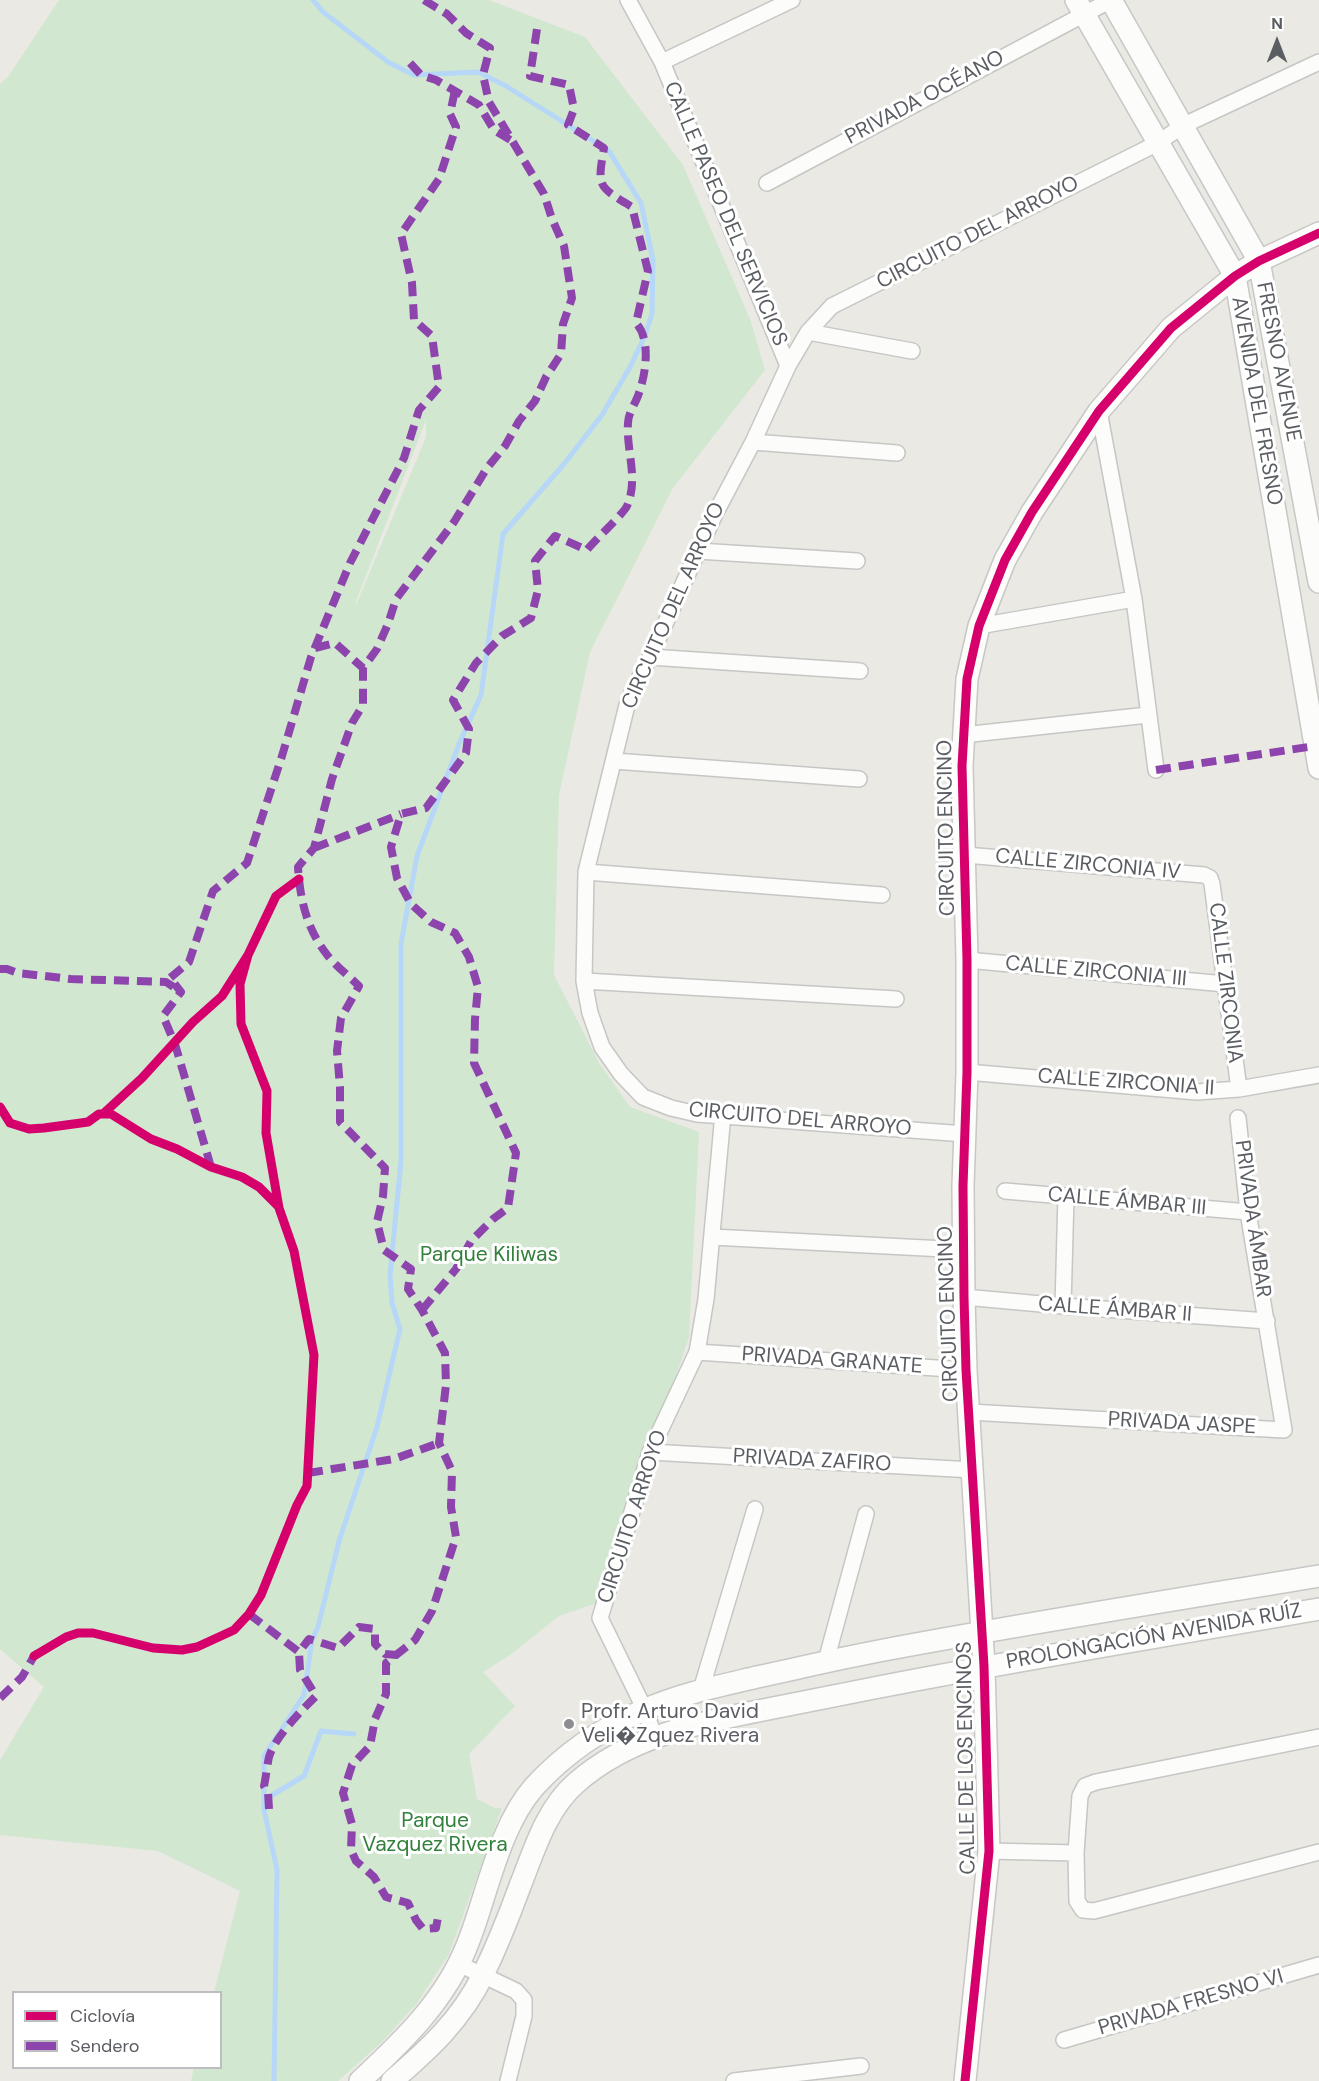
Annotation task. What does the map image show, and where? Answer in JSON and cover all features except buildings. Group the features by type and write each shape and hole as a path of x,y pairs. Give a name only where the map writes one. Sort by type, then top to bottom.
{"street":[{"name":"CALLE PASEO DEL SERVICIOS","path":"628,0 662,62 788,366"},
{"path":"662,62 792,0"},
{"name":"PRIVADA OCÉANO","path":"767,183 1079,7 1111,0"},
{"name":"FRESNO AVENUE","path":"1111,0 1259,261 1319,582"},
{"name":"AVENIDA DEL FRESNO","path":"1079,7 1235,276 1319,768"},
{"name":"CIRCUITO DEL ARROYO","path":"965,1134 723,1114 697,1114 643,1097 621,1074 602,1047 590,1013 584,981 586,872 605,787 614,761 628,701 788,366 808,332 832,306 1158,143 1182,126 1319,62"},
{"name":"CIRCUITO ENCINO","path":"973,1470 964,1297 968,960 962,766 967,679 979,626 1005,560 1032,512 1099,411 1171,328 1235,276 1259,261 1319,233"},
{"path":"808,332 912,351"},
{"path":"1099,411 1134,599 1156,770"},
{"path":"753,442 897,453"},
{"path":"698,551 857,561"},
{"path":"979,626 1134,599"},
{"path":"650,657 860,671"},
{"path":"963,735 1148,715"},
{"path":"614,761 859,779"},
{"name":"CALLE ZIRCONIA IV","path":"965,855 1204,875 1210,878"},
{"path":"586,872 882,895"},
{"name":"CALLE ZIRCONIA","path":"1210,878 1239,1089"},
{"name":"CALLE ZIRCONIA III","path":"968,960 1225,984"},
{"path":"584,981 896,999"},
{"name":"CALLE ZIRCONIA II","path":"968,1072 1197,1092 1239,1089 1319,1075"},
{"name":"CIRCUITO ARROYO","path":"654,1736 645,1710 600,1618 650,1452 698,1352 706,1299 723,1114"},
{"name":"PRIVADA ÁMBAR","path":"1238,1118 1248,1212 1267,1321"},
{"name":"CALLE ÁMBAR III","path":"1005,1191 1248,1212"},
{"path":"1063,1306 1066,1196"},
{"path":"712,1237 964,1250"},
{"name":"CALLE ÁMBAR II","path":"964,1297 1267,1321"},
{"name":"PRIVADA JASPE","path":"970,1412 1284,1430 1267,1321"},
{"name":"PRIVADA GRANATE","path":"698,1352 966,1370"},
{"name":"PRIVADA ZAFIRO","path":"650,1452 973,1470"},
{"name":"CALLE DE LOS ENCINOS","path":"965,2081 989,1851 984,1666 973,1470"},
{"path":"701,1690 754,1509"},
{"path":"826,1661 866,1514"},
{"name":"PROLONGACIÓN AVENIDA RUÍZ","path":"360,2081 414,2029 432,2007 459,1964 505,1838 532,1790 575,1749 597,1733 645,1710 701,1690 826,1661 982,1631 1319,1576"},
{"name":"PROLONGACIÓN AVENIDA RUÍZ","path":"392,2081 435,2043 458,2016 484,1975 541,1833 554,1809 575,1784 608,1760 654,1736 709,1720 984,1666 1319,1609"},
{"path":"1319,1737 1085,1786 1080,1796 1076,1853 1077,1901 1083,1910 1094,1911 1319,1852"},
{"path":"989,1851 1076,1853"},
{"path":"459,1964 516,1991 524,2000 524,2016 508,2081"},
{"name":"PRIVADA FRESNO VI","path":"1064,2040 1319,1965"},
{"path":"734,2081 778,2078 861,2066"}],"green space":[{"path":"59,0 489,0 585,37 683,165 750,319 765,370 673,488 590,652 559,795 554,975 599,1063 630,1107 699,1132 689,1337 600,1602 559,1616 510,1655 483,1672 515,1706 469,1754 477,1799 495,1808 502,1808 449,1954 417,2003 383,2041 338,2081 191,2081 194,2069 222,2069 222,1991 214,1991 240,1891 158,1851 0,1835 0,1760 44,1687 0,1649 0,84 8,77","holes":["426,420 426,437 355,604"]}],"waterway":[{"path":"274,2081 277,1870 264,1810 264,1756 304,1695 312,1640 318,1627 339,1541 377,1427 400,1329 392,1303 390,1275 401,1161 401,944 417,856 459,744 481,695 503,534 564,464 602,415 630,367 644,338 652,314 653,260 641,203 609,151 506,86 478,72 414,75 388,62 323,12 313,0"},
{"path":"264,1800 304,1776 321,1731 354,1734"}],"marked path":[{"path":"424,0 447,14 466,33 490,48 483,75 489,102 544,194 564,246 572,298 563,324 561,354 546,377 535,401 519,421 505,446 487,468 454,522 396,599 377,649 363,668 363,705 352,723 332,779 314,848 298,867 303,903 315,936 332,960 359,986 341,1018 337,1051 340,1122 385,1168 383,1196 377,1222 384,1250 411,1269 408,1289 445,1353 446,1385 439,1443 452,1471 451,1507 456,1537 432,1611 415,1640 386,1663 386,1694 375,1719 370,1746 352,1765 343,1793 352,1824 351,1850 356,1861 374,1877 386,1897 408,1903 423,1929 436,1928 439,1912"},
{"path":"422,1310 456,1269 471,1241 508,1208 516,1153 474,1063 478,987 469,957 455,933 431,922 411,904 397,878 391,847 401,814 426,808 466,753 469,729 453,700 476,663 502,636 531,618 538,590 535,561 555,536 587,550 627,506 632,486 628,419 644,376 646,356 644,338 636,323 648,271 632,207 612,195 603,185 601,171 604,148 568,125 574,109 569,85 530,76 538,22"},
{"path":"410,63 421,75 436,80 479,105 494,130 512,141"},
{"path":"211,1167 175,1044 163,1016 181,992 170,978 189,962 213,891 247,863 311,657 350,563 404,458 419,410 439,387 432,336 414,320 412,283 401,234 439,179 456,127 450,114 455,90"},
{"path":"315,648 335,643 363,668"},
{"path":"1156,770 1315,746"},
{"path":"314,848 401,814"},
{"path":"0,969 71,979 166,982 175,988"},
{"path":"308,1473 394,1459 439,1443"},
{"path":"249,1614 299,1652 309,1639 338,1648 359,1627 375,1629 375,1644 385,1654 397,1655"},
{"path":"269,1809 268,1792 264,1786 272,1749 289,1725 316,1696 300,1670 299,1652"},
{"path":"0,1698 22,1677 38,1653"}],"cycle path":[{"path":"965,2081 989,1851 984,1666 966,1370 964,1297 963,1186 967,1072 967,960 962,766 967,679 979,626 1005,560 1032,512 1099,411 1171,328 1235,276 1259,261 1319,233"},
{"path":"104,1113 142,1078 193,1022 222,996 248,955 276,896 299,879"},
{"path":"34,1656 66,1637 78,1633 93,1633 153,1648 182,1650 197,1647 234,1630 249,1614 261,1595 297,1505 307,1486 314,1355 294,1251 279,1208 266,1133 267,1091 241,1024 240,984 248,955"},
{"path":"0,1107 10,1123 29,1129 88,1122 99,1114 111,1114 151,1139 177,1149 211,1167 242,1177 259,1187 278,1206"}],"place":[{"name":"Profr. Arturo David Veli�Zquez Rivera","path":"569,1724"}],"park label":[{"name":"Parque Kiliwas","path":"489,1255"},
{"name":"Parque Vazquez Rivera","path":"435,1833"}]}
